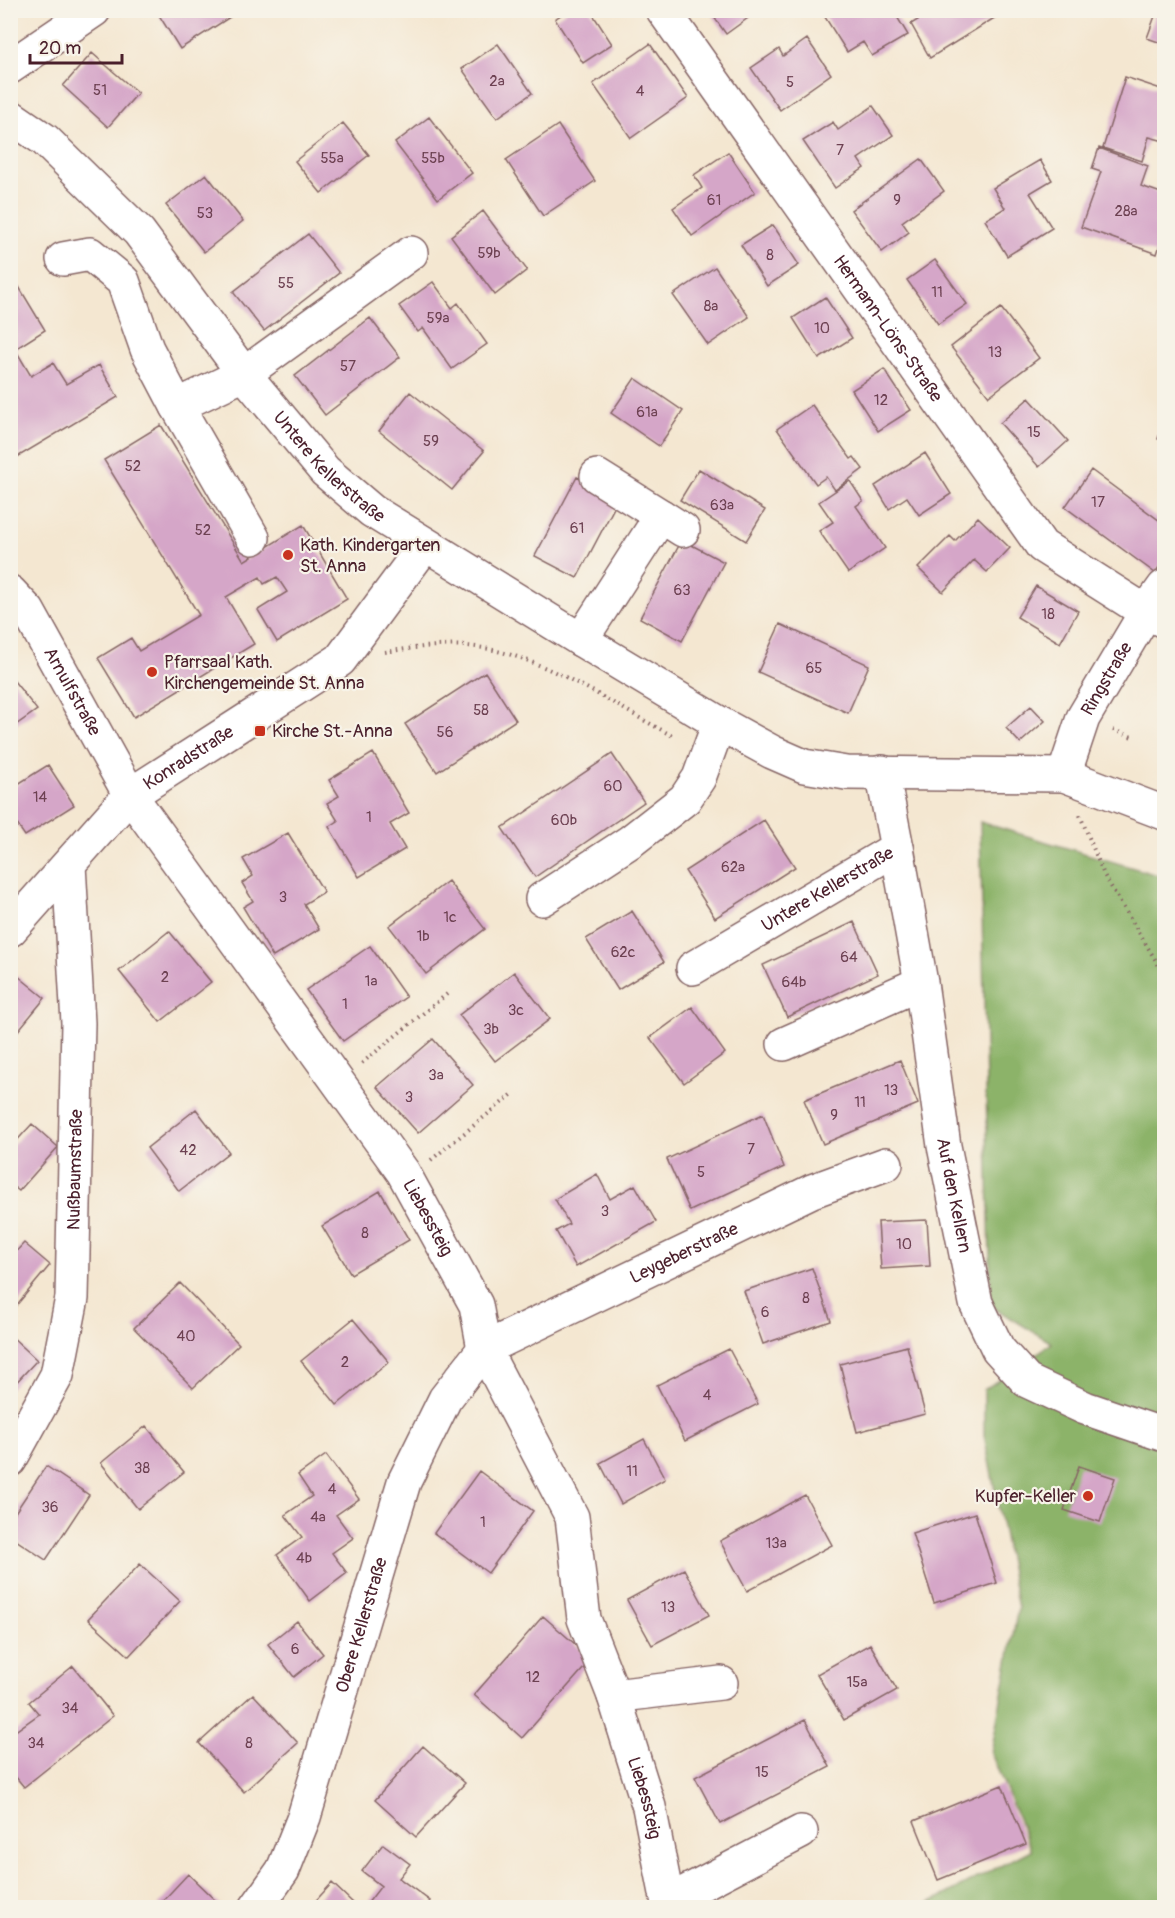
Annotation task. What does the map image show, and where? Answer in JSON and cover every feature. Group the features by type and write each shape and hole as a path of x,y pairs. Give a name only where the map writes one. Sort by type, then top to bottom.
{"street":[{"path":"10,67 94,10"},
{"name":"Hermann-Löns-Straße","path":"663,10 1042,546 1158,607"},
{"name":"Untere Kellerstraße","path":"10,116 45,140 139,232 244,375 325,471 372,511 581,640 719,723 772,752 804,766 846,773 1064,775 1164,813"},
{"path":"177,406 244,375 411,253"},
{"path":"63,259 90,254 123,281 147,349 253,538"},
{"path":"581,640 672,523 597,476"},
{"name":"Konradstraße","path":"10,930 130,795 340,660 425,544"},
{"name":"Arnulfstraße","path":"10,592 28,612 130,795"},
{"name":"Ringstraße","path":"1064,775 1083,718 1158,607"},
{"path":"542,899 631,841 685,800 699,778 719,723"},
{"name":"Untere Kellerstraße","path":"693,968 897,848 882,772"},
{"name":"Liebessteig","path":"130,795 403,1172 476,1305 484,1349 572,1517 584,1619 614,1696 649,1807 669,1904 801,1832"},
{"name":"Auf den Kellern","path":"897,848 921,983 944,1146 976,1303 998,1349 1027,1381 1085,1408 1164,1435"},
{"name":"Nußbaumstraße","path":"10,1460 57,1375 72,1298 78,1023 69,865"},
{"path":"784,1044 921,983"},
{"name":"Leygeberstraße","path":"484,1349 812,1191 886,1164"},
{"name":"Obere Kellerstraße","path":"256,1908 283,1870 304,1817 404,1482 445,1399 484,1349"},
{"path":"614,1696 721,1683"}],"path":[{"path":"340,660 426,646 489,649 561,673 708,753"},
{"path":"1064,775 1104,875 1164,974"},
{"path":"367,1059 447,994"},
{"path":"434,1158 514,1093"}],"green space":[{"path":"980,822 1164,877 1164,1907 920,1908 1031,1850 991,1753 1018,1608 984,1435 984,1390 1052,1343 991,1306"}],"building":[{"path":"160,10 241,10 180,49 157,12"},
{"path":"568,10 590,10 612,44 583,63 555,19"},
{"path":"709,10 759,10 726,34"},
{"path":"829,10 893,10 908,35 872,56 863,42 847,52 823,14"},
{"path":"934,10 1000,10 1004,12 930,58 911,24"},
{"path":"1141,10 1164,10 1164,44 1147,38 1155,16"},
{"path":"807,39 831,74 780,110 751,68 779,49 783,56"},
{"path":"498,44 532,93 497,118 462,69"},
{"path":"650,44 688,98 631,138 593,84"},
{"path":"92,53 138,93 108,127 63,86"},
{"path":"1125,77 1164,90 1164,141 1149,137 1142,161 1103,148"},
{"path":"873,106 893,135 858,159 864,168 835,188 803,141 833,122 838,130"},
{"path":"429,117 472,173 438,199 395,143"},
{"path":"343,123 369,155 321,193 295,161"},
{"path":"558,125 595,181 543,216 506,160"},
{"path":"1099,148 1148,166 1141,186 1164,194 1164,233 1157,254 1081,227 1101,172 1092,169"},
{"path":"728,152 755,192 692,236 673,208 702,188 694,175"},
{"path":"921,159 944,191 902,222 909,232 882,252 851,210"},
{"path":"1040,160 1052,180 1030,193 1052,228 1007,256 985,220 1005,208 993,188"},
{"path":"206,174 243,221 204,252 166,205"},
{"path":"483,211 527,270 495,295 451,236"},
{"path":"773,225 799,265 767,286 741,245"},
{"path":"308,234 339,273 264,331 233,292"},
{"path":"935,260 967,304 938,324 907,280"},
{"path":"715,267 749,317 708,345 673,295"},
{"path":"10,272 45,330 15,349 31,376 53,363 66,384 99,365 118,397 14,459 10,453"},
{"path":"433,282 452,308 458,303 487,344 452,369 423,328 418,332 399,306"},
{"path":"825,297 852,338 819,359 793,318"},
{"path":"1001,308 1039,358 989,396 951,347"},
{"path":"370,318 400,357 325,415 295,376"},
{"path":"884,369 911,410 878,431 852,390"},
{"path":"635,378 683,411 659,446 611,413"},
{"path":"410,392 484,451 452,490 379,431"},
{"path":"1029,398 1068,441 1039,467 1000,423"},
{"path":"812,405 851,459 854,457 863,469 835,490 826,477 816,484 777,429"},
{"path":"1164,420 1164,440 1158,439"},
{"path":"161,425 244,561 303,525 347,599 277,642 258,610 287,592 277,577 264,584 260,577 226,597 254,644 134,717 98,658 131,638 139,651 199,615 104,460"},
{"path":"925,453 951,494 919,515 907,497 889,509 875,486"},
{"path":"699,469 765,510 746,541 680,500"},
{"path":"1091,470 1164,524 1164,560 1155,573 1065,507"},
{"path":"577,477 618,500 577,578 535,556"},
{"path":"850,481 863,501 856,506 885,548 848,573 819,531 833,522 819,502"},
{"path":"978,517 1010,548 987,572 974,560 943,592 918,568 950,536 955,541"},
{"path":"682,540 724,562 682,641 640,618"},
{"path":"1036,586 1078,611 1060,643 1017,617"},
{"path":"780,624 869,665 848,713 758,672"},
{"path":"485,672 516,720 437,772 405,724"},
{"path":"10,676 37,710 10,729"},
{"path":"1031,706 1045,721 1020,743 1006,728"},
{"path":"373,753 409,813 390,824 405,849 359,877 329,827 338,821 327,803 339,796 329,780"},
{"path":"612,754 644,802 535,877 502,828"},
{"path":"48,765 74,805 25,836 10,814 10,789"},
{"path":"764,820 795,867 715,918 685,871"},
{"path":"288,833 324,892 304,904 319,929 273,957 243,907 253,901 242,883 253,876 243,859"},
{"path":"448,881 485,929 426,974 389,926"},
{"path":"632,911 664,962 618,990 586,939"},
{"path":"854,922 878,974 787,1017 763,965"},
{"path":"169,931 211,982 160,1022 119,971"},
{"path":"370,946 406,997 343,1041 306,990"},
{"path":"514,972 550,1019 495,1061 459,1015"},
{"path":"18,976 45,998 17,1032 10,1026 10,985"},
{"path":"692,1007 725,1053 684,1083 650,1038"},
{"path":"433,1039 473,1085 418,1133 377,1087"},
{"path":"900,1060 918,1104 823,1144 804,1100"},
{"path":"196,1109 229,1152 179,1191 147,1148"},
{"path":"763,1114 784,1167 690,1211 667,1159"},
{"path":"32,1124 58,1147 19,1191 10,1184 10,1148"},
{"path":"597,1174 610,1199 635,1185 656,1222 576,1267 556,1231 569,1224 555,1199"},
{"path":"380,1191 409,1240 351,1274 322,1226"},
{"path":"927,1220 930,1266 881,1269 878,1222"},
{"path":"24,1243 50,1265 15,1307 10,1303 10,1258"},
{"path":"812,1268 831,1321 763,1344 744,1291"},
{"path":"180,1283 239,1344 193,1388 134,1328"},
{"path":"353,1319 389,1362 337,1405 301,1361"},
{"path":"10,1335 37,1360 10,1389"},
{"path":"907,1346 925,1414 857,1432 840,1364"},
{"path":"729,1349 758,1404 685,1441 657,1385"},
{"path":"146,1426 184,1472 138,1509 101,1463"},
{"path":"644,1439 665,1479 621,1504 600,1463"},
{"path":"326,1455 359,1499 336,1515 353,1538 332,1553 347,1573 310,1601 277,1555 302,1537 285,1515 312,1496 298,1475"},
{"path":"46,1466 89,1495 46,1560 10,1536 10,1520"},
{"path":"1079,1466 1115,1478 1100,1522 1064,1510"},
{"path":"479,1471 533,1511 488,1573 434,1533"},
{"path":"805,1495 832,1545 747,1591 720,1541"},
{"path":"975,1513 997,1583 934,1603 912,1533"},
{"path":"140,1564 180,1601 129,1656 88,1619"},
{"path":"684,1569 709,1615 652,1645 627,1600"},
{"path":"543,1616 592,1659 522,1738 474,1695"},
{"path":"297,1621 323,1654 294,1677 268,1644"},
{"path":"870,1644 897,1690 844,1720 817,1674"},
{"path":"73,1666 113,1716 24,1787 10,1770 10,1735 39,1714 29,1702"},
{"path":"253,1694 298,1743 244,1792 199,1743"},
{"path":"805,1720 830,1767 720,1824 695,1777"},
{"path":"423,1746 465,1783 416,1837 375,1800"},
{"path":"1002,1785 1026,1844 938,1880 914,1821"},
{"path":"383,1844 410,1864 399,1878 430,1901 425,1908 364,1908 381,1886 362,1871"},
{"path":"188,1874 221,1906 220,1908 158,1906"},
{"path":"332,1883 353,1903 348,1908 309,1908"}],"place":[{"name":"Kath. Kindergarten St. Anna","path":"288,555"},
{"name":"Pfarrsaal Kath. Kirchengemeinde St. Anna","path":"152,672"},
{"name":"Kirche St.-Anna","path":"260,731"},
{"name":"Kupfer-Keller","path":"1088,1496"}]}
